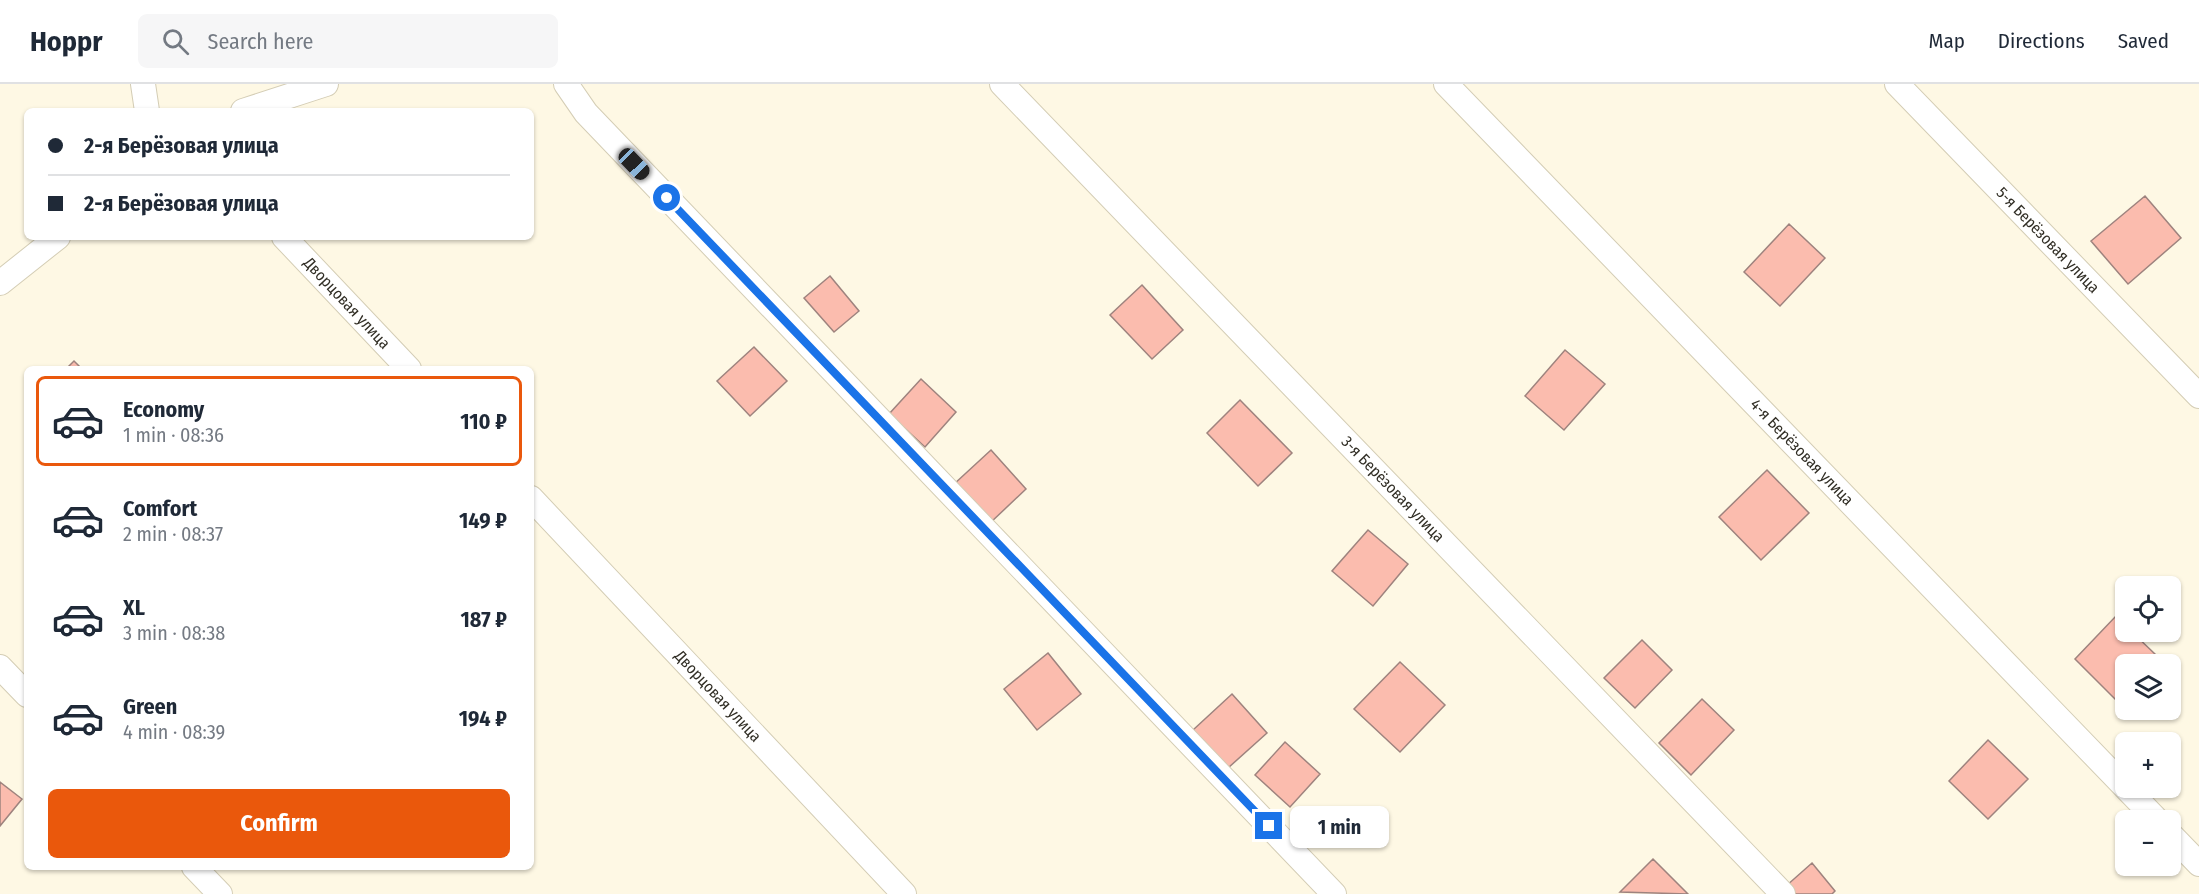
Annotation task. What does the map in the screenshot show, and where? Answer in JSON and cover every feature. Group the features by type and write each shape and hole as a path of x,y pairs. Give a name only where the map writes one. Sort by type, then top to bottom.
{"street":[{"path":"143,84 147,108"},
{"path":"252,108 326,84"},
{"path":"566,84 594,122 1334,894"},
{"name":"3-я Берёзовая улица","path":"1002,84 1783,894"},
{"name":"4-я Берёзовая улица","path":"1446,84 2147,810"},
{"name":"5-я Берёзовая улица","path":"1897,84 2199,396"},
{"path":"0,283 54,240"},
{"name":"Дворцовая улица","path":"287,240 406,366"},
{"name":"Дворцовая улица","path":"534,501 904,894"},
{"path":"0,667 24,692"},
{"path":"2181,845 2199,864"},
{"path":"197,870 220,894"}],"building":[{"path":"2145,196 2181,238 2128,284 2091,241"},
{"path":"1789,224 1825,258 1780,306 1744,272"},
{"path":"830,276 859,311 834,332 804,298"},
{"path":"1142,285 1183,330 1152,359 1110,315"},
{"path":"754,347 787,381 750,416 717,381"},
{"path":"1565,350 1605,384 1564,430 1525,396"},
{"path":"74,361 79,366 69,366"},
{"path":"921,379 956,412 925,447 889,414"},
{"path":"1240,400 1292,453 1258,486 1207,433"},
{"path":"991,450 1026,489 989,524 953,485"},
{"path":"1767,470 1809,513 1761,560 1719,517"},
{"path":"1368,530 1408,564 1373,606 1332,571"},
{"path":"2115,617 2115,642 2142,642 2155,654 2115,654 2115,699 2075,659"},
{"path":"1642,640 1672,670 1635,708 1604,678"},
{"path":"1048,653 1081,694 1037,730 1004,689"},
{"path":"1400,662 1445,705 1400,752 1354,709"},
{"path":"1232,694 1267,733 1228,768 1193,730"},
{"path":"1702,699 1734,730 1691,775 1659,743"},
{"path":"1988,740 2028,779 1988,819 1949,781"},
{"path":"1285,742 1320,774 1290,807 1255,775"},
{"path":"0,782 22,799 0,826"},
{"path":"1653,859 1688,894 1620,892"},
{"path":"1812,863 1835,891 1832,894 1792,894 1786,886"}],"route":[{"path":"667,198 1269,826"}]}
